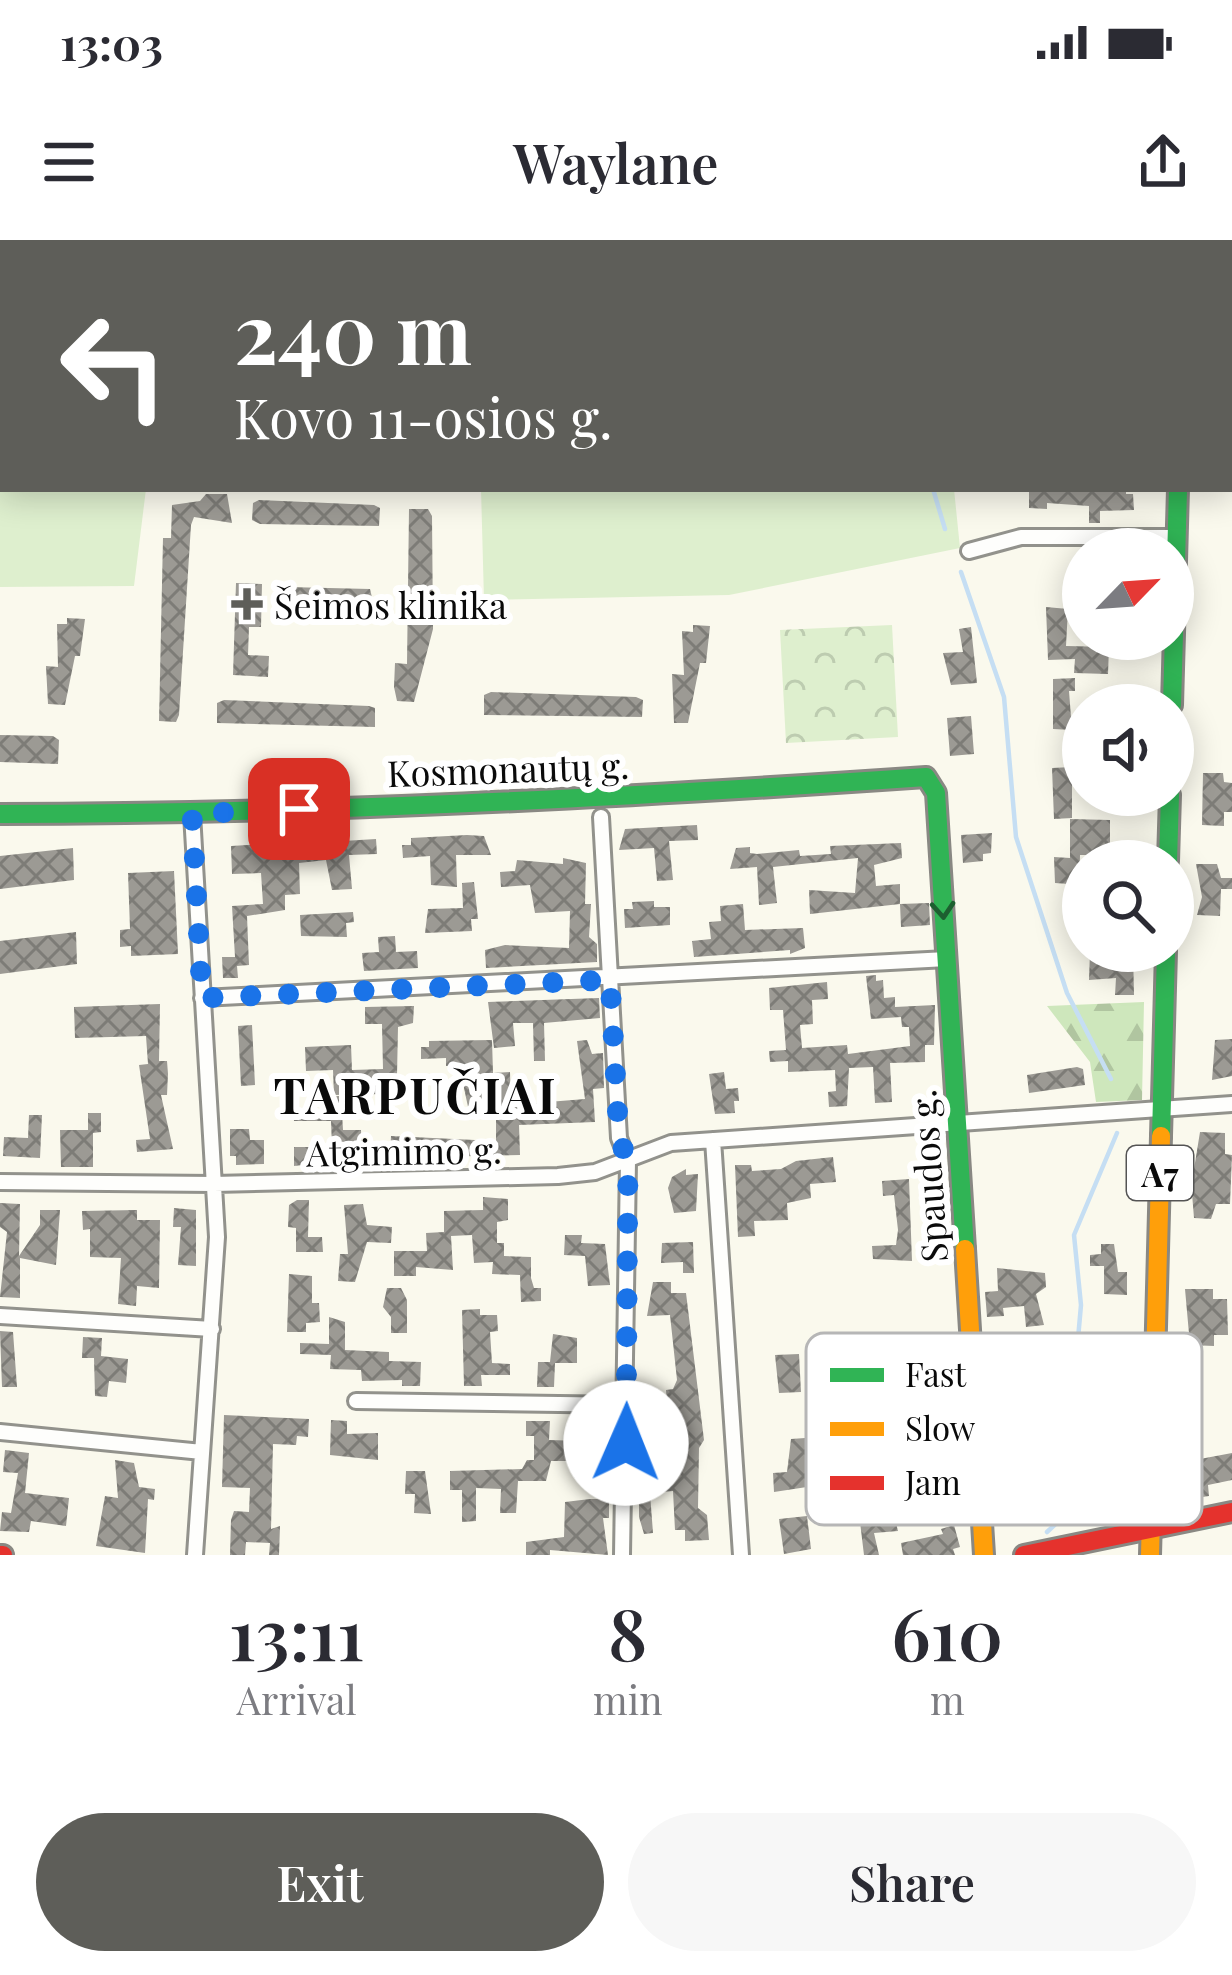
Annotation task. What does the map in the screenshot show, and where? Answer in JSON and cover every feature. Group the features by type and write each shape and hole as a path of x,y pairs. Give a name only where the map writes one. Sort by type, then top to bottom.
{"main road":[{"path":"1177,528 1178,492"},
{"name":"Kosmonautų g.","path":"0,814 192,814 931,785"},
{"name":"Spaudos g.","path":"931,785 970,1333"},
{"name":"A7","path":"1155,1333 1165,972"},
{"path":"1202,1518 1232,1512"},
{"name":"Spaudos g.","path":"982,1525 984,1555"},
{"name":"A7","path":"1150,1525 1150,1555"},
{"path":"1024,1555 1165,1525"}],"street":[{"path":"969,550 1021,537 1062,537"},
{"path":"192,814 214,1184 212,1329 195,1555"},
{"path":"601,817 619,1138 628,1161 628,1405 622,1555"},
{"path":"202,998 946,959"},
{"name":"Atgimimo g.","path":"0,1182 214,1184 558,1176 628,1161 671,1143 1232,1103"},
{"path":"713,1140 741,1555"},
{"path":"0,1316 212,1329"},
{"path":"356,1402 628,1405"},
{"path":"0,1432 202,1452"}],"green space":[{"path":"0,492 146,492 134,586 0,587"},
{"path":"481,492 954,492 960,548 729,595 484,600"},
{"path":"892,625 898,737 786,743 780,630"},
{"path":"1144,1002 1142,1100 1096,1102 1090,1062 1047,1006"}],"building":[{"path":"1029,492 1126,492 1133,494 1134,510 1100,511 1100,523 1089,523 1089,506 1047,503 1047,509 1029,508"},
{"path":"206,494 227,494 232,523 194,517 191,525 179,715 176,722 159,721 163,538 171,538 172,505 200,501"},
{"path":"253,503 374,505 380,508 379,526 260,524 252,520"},
{"path":"409,509 428,509 432,516 433,629 414,702 397,701 394,687 395,663 407,664"},
{"path":"236,583 262,584 261,627 249,627 248,655 269,656 268,677 233,675"},
{"path":"281,589 370,589 375,610 287,612 281,609"},
{"path":"1046,607 1062,608 1062,659 1048,660"},
{"path":"67,618 85,619 80,656 75,656 65,705 48,704 46,666 58,667 57,624 67,624"},
{"path":"693,625 710,626 706,663 700,663 688,723 674,723 672,674 684,675 682,631 693,632"},
{"path":"971,627 977,683 951,685 943,653 963,652 959,629"},
{"path":"1075,660 1109,660 1108,674 1074,673"},
{"path":"1075,678 1075,684 1062,684 1062,729 1053,729 1053,679"},
{"path":"484,695 636,697 643,700 642,717 484,715"},
{"path":"217,703 369,706 375,708 375,727 217,723"},
{"path":"971,716 974,754 950,756 947,718"},
{"path":"0,735 53,736 59,740 58,764 0,762"},
{"path":"1052,768 1062,768 1062,816 1072,818 1054,819"},
{"path":"1203,773 1223,773 1224,782 1232,783 1232,812 1224,812 1224,826 1202,825"},
{"path":"1070,819 1110,820 1110,840 1070,840"},
{"path":"697,825 698,840 669,841 673,880 657,881 654,848 619,850 625,829"},
{"path":"992,833 991,853 983,854 983,861 963,863 961,835"},
{"path":"326,836 327,842 376,839 377,854 349,855 352,889 332,890 326,860 299,863 300,894 285,895 285,910 247,916 249,965 237,966 238,978 223,978 222,957 235,957 232,906 263,904 261,873 232,874 231,846 282,843 282,851 305,850 309,837"},
{"path":"484,836 491,855 456,855 457,887 431,885 430,856 403,858 402,845 411,845 411,838"},
{"path":"901,843 902,858 874,865 876,886 900,884 900,904 810,914 809,890 855,893 858,858 773,867 777,903 759,905 757,867 730,869 736,848 750,847 750,853 757,854 799,850 800,856 831,854 830,846"},
{"path":"73,848 74,880 0,889 0,856"},
{"path":"1054,857 1062,858 1062,884 1055,883"},
{"path":"563,858 586,863 585,904 591,904 589,937 597,944 597,962 486,968 485,950 505,945 569,948 570,911 535,913 530,885 501,887 500,872 515,871 517,860 563,864"},
{"path":"1196,864 1217,864 1221,878 1232,878 1232,889 1221,889 1220,916 1197,915 1202,897"},
{"path":"174,871 178,954 131,956 131,946 120,947 120,930 130,929 128,873"},
{"path":"474,882 478,919 471,919 472,931 425,933 428,909 463,908 462,883"},
{"path":"654,901 654,907 670,907 670,925 625,928 624,909 633,909 632,902"},
{"path":"929,903 930,925 901,927 900,904"},
{"path":"743,904 745,930 803,928 805,948 790,954 790,950 694,957 692,941 711,939 709,922 721,921 720,906"},
{"path":"353,912 354,922 346,923 347,937 301,936 300,915"},
{"path":"76,932 77,964 0,974 0,941"},
{"path":"395,936 396,952 417,951 418,968 364,971 362,953 379,952 378,937"},
{"path":"1089,972 1133,972 1134,995 1115,995 1116,978 1089,980"},
{"path":"876,975 876,981 883,980 884,998 895,997 895,1007 935,1005 934,1045 925,1045 925,1062 890,1063 892,1102 875,1103 873,1067 849,1068 847,1106 829,1107 828,1092 836,1091 835,1070 788,1072 788,1061 770,1062 769,1051 786,1050 783,1010 770,1010 769,988 827,982 828,999 812,1000 813,1024 800,1025 802,1048 847,1045 848,1054 910,1046 909,1027 902,1027 901,1017 871,1019 866,976"},
{"path":"599,998 600,1018 544,1023 545,1061 534,1061 533,1023 513,1023 515,1046 494,1048 488,1002"},
{"path":"160,1004 159,1061 167,1061 168,1074 167,1095 161,1095 173,1149 137,1152 136,1140 150,1139 139,1065 148,1064 146,1036 75,1038 74,1007"},
{"path":"414,1006 413,1023 398,1027 397,1075 384,1075 385,1094 334,1095 333,1070 306,1071 305,1047 351,1045 352,1070 383,1069 382,1024 365,1024 365,1007"},
{"path":"252,1025 255,1085 241,1086 238,1026"},
{"path":"1232,1039 1232,1076 1212,1080 1215,1040"},
{"path":"492,1040 493,1073 510,1072 511,1105 585,1099 577,1041 587,1040 592,1054 603,1053 604,1088 593,1089 595,1122 519,1125 520,1155 390,1158 391,1136 496,1141 496,1115 470,1116 459,1065 446,1066 446,1058 421,1059 421,1047 429,1047 429,1041"},
{"path":"1083,1069 1085,1085 1029,1093 1027,1075"},
{"path":"724,1072 726,1089 738,1088 739,1101 734,1101 735,1113 715,1114 709,1074"},
{"path":"324,1096 341,1096 343,1130 361,1130 362,1158 294,1166 294,1147 332,1147 331,1121 294,1121 293,1110 325,1109"},
{"path":"88,1113 101,1113 101,1132 93,1133 93,1167 61,1167 60,1130 88,1130"},
{"path":"29,1115 42,1115 40,1158 3,1156 4,1137 28,1138"},
{"path":"230,1129 249,1129 250,1140 264,1140 264,1164 236,1165 236,1156 230,1156"},
{"path":"1200,1132 1225,1133 1225,1154 1232,1155 1230,1204 1216,1204 1211,1219 1194,1218 1190,1169 1194,1169"},
{"path":"833,1157 836,1182 810,1184 811,1198 787,1203 788,1220 754,1221 755,1236 738,1237 735,1165 751,1165 752,1171 781,1169 796,1161"},
{"path":"686,1169 686,1175 698,1174 696,1211 674,1213 668,1188 672,1177"},
{"path":"909,1179 912,1261 873,1259 872,1246 896,1245 898,1230 894,1195 883,1196 882,1181"},
{"path":"483,1197 508,1199 508,1220 497,1222 497,1243 504,1243 504,1256 531,1257 531,1278 534,1288 541,1288 541,1301 521,1302 520,1275 492,1274 493,1262 474,1263 472,1235 451,1236 453,1270 416,1267 416,1276 394,1276 394,1251 427,1251 426,1233 444,1232 444,1211 483,1210"},
{"path":"309,1200 308,1237 322,1237 323,1252 296,1252 296,1228 288,1227 289,1205"},
{"path":"0,1203 20,1204 19,1256 40,1225 40,1210 60,1210 56,1265 20,1258 20,1298 0,1297 7,1232 0,1227"},
{"path":"363,1204 367,1225 392,1227 391,1243 367,1242 355,1282 338,1281 340,1254 348,1254 344,1205"},
{"path":"174,1208 196,1210 196,1266 178,1265 181,1227 173,1227"},
{"path":"137,1210 137,1220 160,1220 159,1288 137,1286 136,1306 118,1304 121,1258 90,1257 90,1229 83,1230 82,1211"},
{"path":"565,1235 582,1235 581,1243 605,1244 610,1285 588,1286 585,1256 564,1255"},
{"path":"693,1242 694,1273 683,1273 683,1262 661,1263 662,1243"},
{"path":"1101,1244 1114,1244 1118,1272 1127,1272 1127,1295 1104,1294 1104,1266 1090,1266 1090,1255 1101,1254"},
{"path":"997,1268 1045,1273 1046,1287 1036,1294 1044,1325 1026,1327 1024,1306 1003,1308 1004,1316 987,1317 985,1292 998,1291"},
{"path":"289,1274 312,1276 312,1303 319,1303 320,1322 306,1323 306,1332 287,1332"},
{"path":"653,1282 671,1282 671,1293 686,1293 704,1440 699,1448 698,1508 707,1515 709,1540 685,1541 685,1530 675,1530 673,1491 650,1493 653,1533 644,1534 639,1517 639,1476 673,1473 671,1435 679,1434 677,1415 668,1415 666,1390 673,1389 677,1380 670,1315 647,1316"},
{"path":"387,1288 401,1288 407,1300 407,1333 391,1333 391,1317 383,1307"},
{"path":"1185,1289 1213,1289 1213,1299 1227,1299 1228,1335 1214,1335 1214,1346 1202,1346 1202,1333 1189,1333"},
{"path":"480,1309 480,1315 497,1315 498,1331 490,1332 492,1363 510,1364 510,1375 481,1375 482,1386 464,1386 462,1310"},
{"path":"329,1317 345,1322 345,1350 389,1352 389,1361 421,1362 420,1386 402,1386 402,1380 362,1381 361,1370 330,1369 331,1355 300,1354 300,1343 329,1344"},
{"path":"0,1331 13,1332 17,1387 2,1387"},
{"path":"553,1334 577,1338 577,1363 555,1363 554,1387 537,1387 538,1362 550,1362"},
{"path":"83,1337 102,1338 101,1356 128,1359 126,1383 109,1381 107,1397 95,1396 94,1358 82,1358"},
{"path":"799,1354 801,1392 779,1393 775,1355"},
{"path":"224,1415 309,1419 308,1437 297,1436 296,1445 273,1444 271,1529 280,1526 279,1555 269,1555 270,1543 246,1542 245,1555 230,1555 231,1520 234,1511 249,1512 250,1488 222,1487"},
{"path":"331,1420 347,1421 347,1434 378,1433 378,1460 330,1455"},
{"path":"582,1420 606,1420 606,1441 588,1441 588,1478 574,1478 573,1461 551,1461 546,1481 518,1481 516,1513 500,1513 501,1489 476,1488 476,1521 462,1522 462,1490 450,1490 450,1471 522,1469 527,1460 534,1460 534,1436 526,1436 526,1421 550,1421 549,1440 582,1441"},
{"path":"805,1438 806,1487 774,1492 773,1473 787,1472 791,1439"},
{"path":"5,1450 29,1453 25,1493 69,1498 66,1526 31,1521 29,1532 0,1531 2,1512 11,1513 18,1473 3,1472"},
{"path":"1232,1453 1232,1480 1208,1485 1209,1496 1202,1497 1202,1459"},
{"path":"115,1460 134,1463 139,1487 155,1489 154,1500 148,1499 145,1553 96,1546 105,1496 118,1498"},
{"path":"406,1471 425,1471 431,1514 414,1513 415,1494 405,1494"},
{"path":"609,1499 609,1518 603,1518 608,1555 550,1550 550,1555 526,1555 526,1542 564,1537 565,1502"},
{"path":"806,1516 811,1549 784,1554 779,1519"},
{"path":"860,1525 896,1525 898,1531 874,1533 879,1555 864,1555"},
{"path":"954,1525 960,1547 953,1549 955,1555 903,1555 901,1543 943,1534 941,1529"}],"waterway":[{"path":"934,492 945,529"},
{"path":"961,572 1004,697 1016,837 1067,993 1111,1079"},
{"path":"1079,1333 1081,1305 1074,1235 1117,1133"},
{"path":"1047,1532 1055,1525"}],"traffic: fast":[{"path":"1173,684 1178,492"},
{"path":"0,814 463,803 926,777 936,793 965,1249"},
{"path":"1169,816 1169,840"},
{"path":"1161,1136 1165,972"}],"traffic: slow":[{"path":"1156,1333 1161,1136"},
{"path":"965,1249 970,1333"},
{"path":"982,1525 984,1555"},
{"path":"1150,1555 1151,1525"}],"traffic: jam":[{"path":"1202,1518 1232,1512"},
{"path":"1024,1555 1169,1525"}],"place":[{"name":"Šeimos klinika","path":"247,604"}],"district":[{"name":"TARPUČIAI","path":"416,1094"}],"route":[{"path":"299,809 192,814 202,998 610,980 619,1138 628,1161 626,1443"}]}
